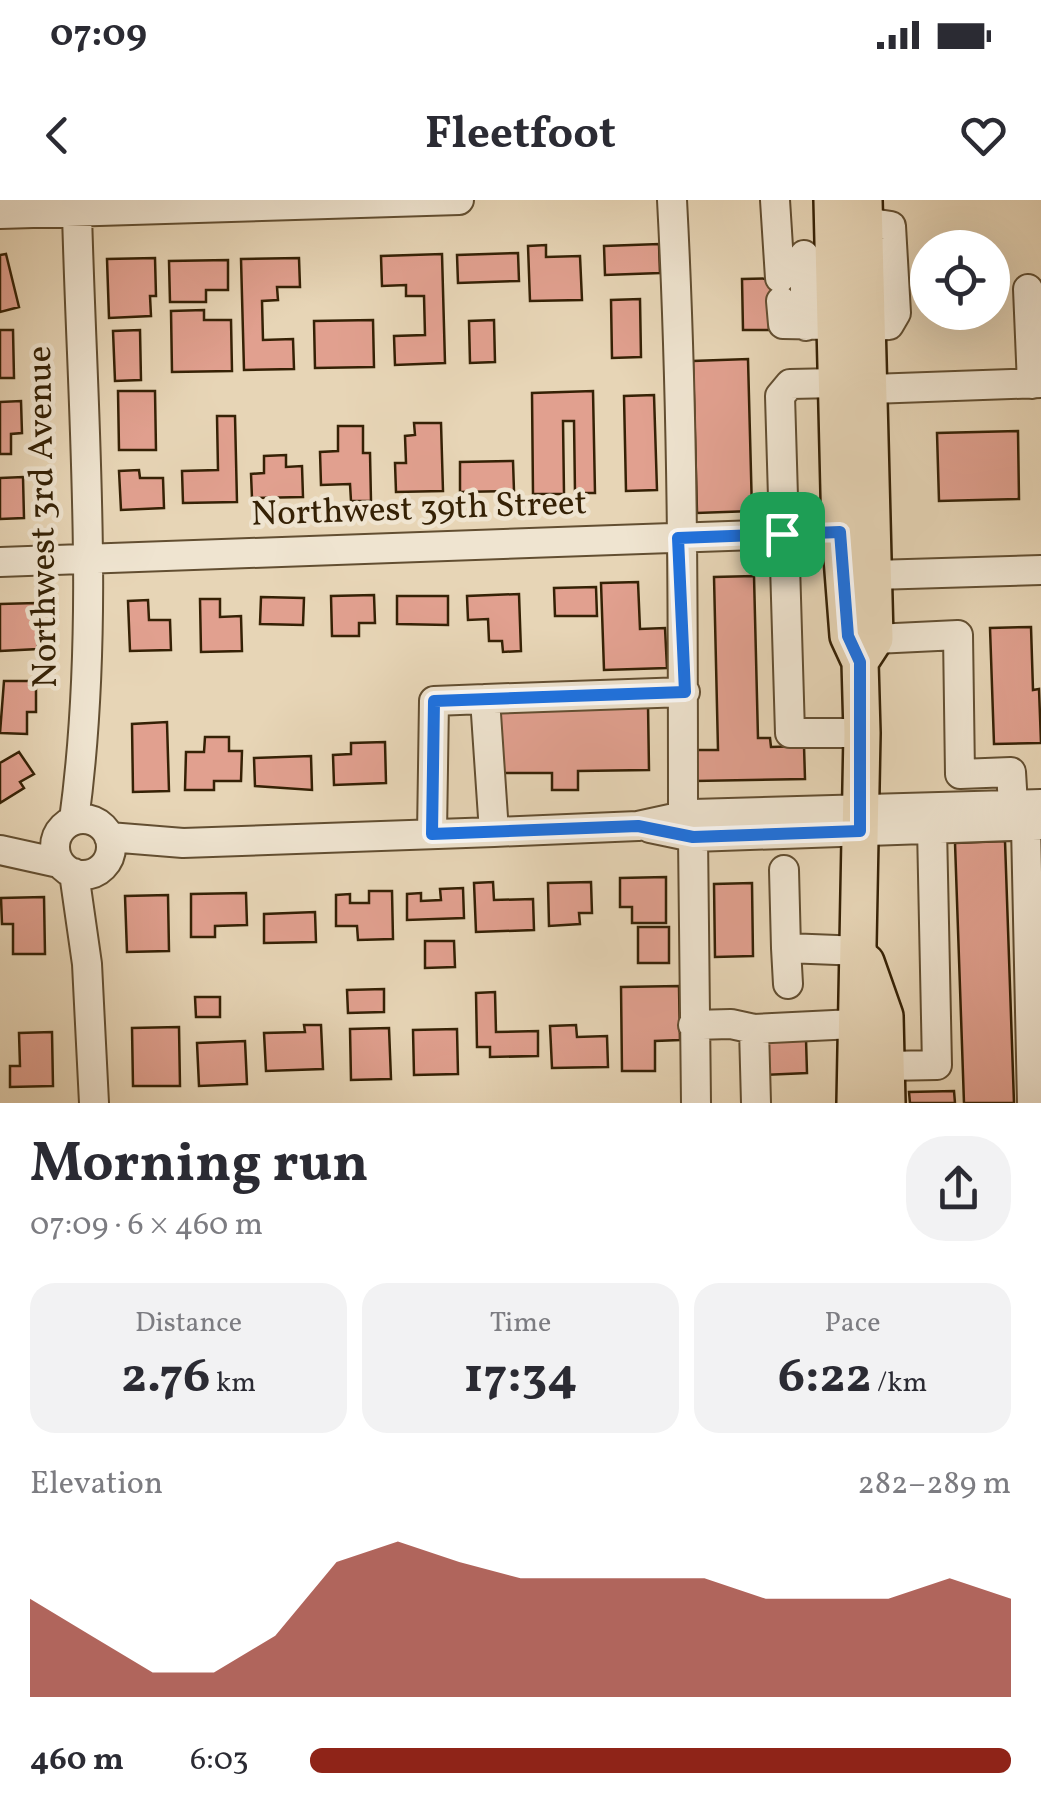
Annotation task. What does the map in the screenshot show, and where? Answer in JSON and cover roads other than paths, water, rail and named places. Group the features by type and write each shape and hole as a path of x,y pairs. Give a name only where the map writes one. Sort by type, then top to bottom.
{"main road":[{"path":"832,200 795,269 836,325 854,386 874,575 862,733 862,952 854,1024 856,1103"},
{"path":"836,325 864,211"},
{"path":"854,386 840,532 848,636 867,650"},
{"path":"862,952 885,1016 887,1103"}],"street":[{"path":"0,214 460,200"},
{"path":"672,200 684,482 678,538 696,1103"},
{"path":"775,200 795,269 783,324 836,325"},
{"name":"Northwest 3rd Avenue","path":"76,213 86,560 83,847 94,1103"},
{"path":"862,733 790,733 780,396 790,384 1036,383 1028,289"},
{"name":"Northwest 39th Street","path":"0,562 840,532"},
{"path":"874,575 1041,570"},
{"path":"867,650 958,635 960,774 1011,772 1030,815 1032,1103"},
{"path":"432,834 434,701 685,692"},
{"path":"485,699 494,832"},
{"path":"0,849 1030,815"},
{"path":"861,819 932,828 1030,815"},
{"path":"886,1066 937,1064 932,828"},
{"path":"784,870 788,984"},
{"path":"786,948 862,952"},
{"path":"693,1026 731,1024 754,1029 854,1024"},
{"path":"754,1029 756,1103"}]}
